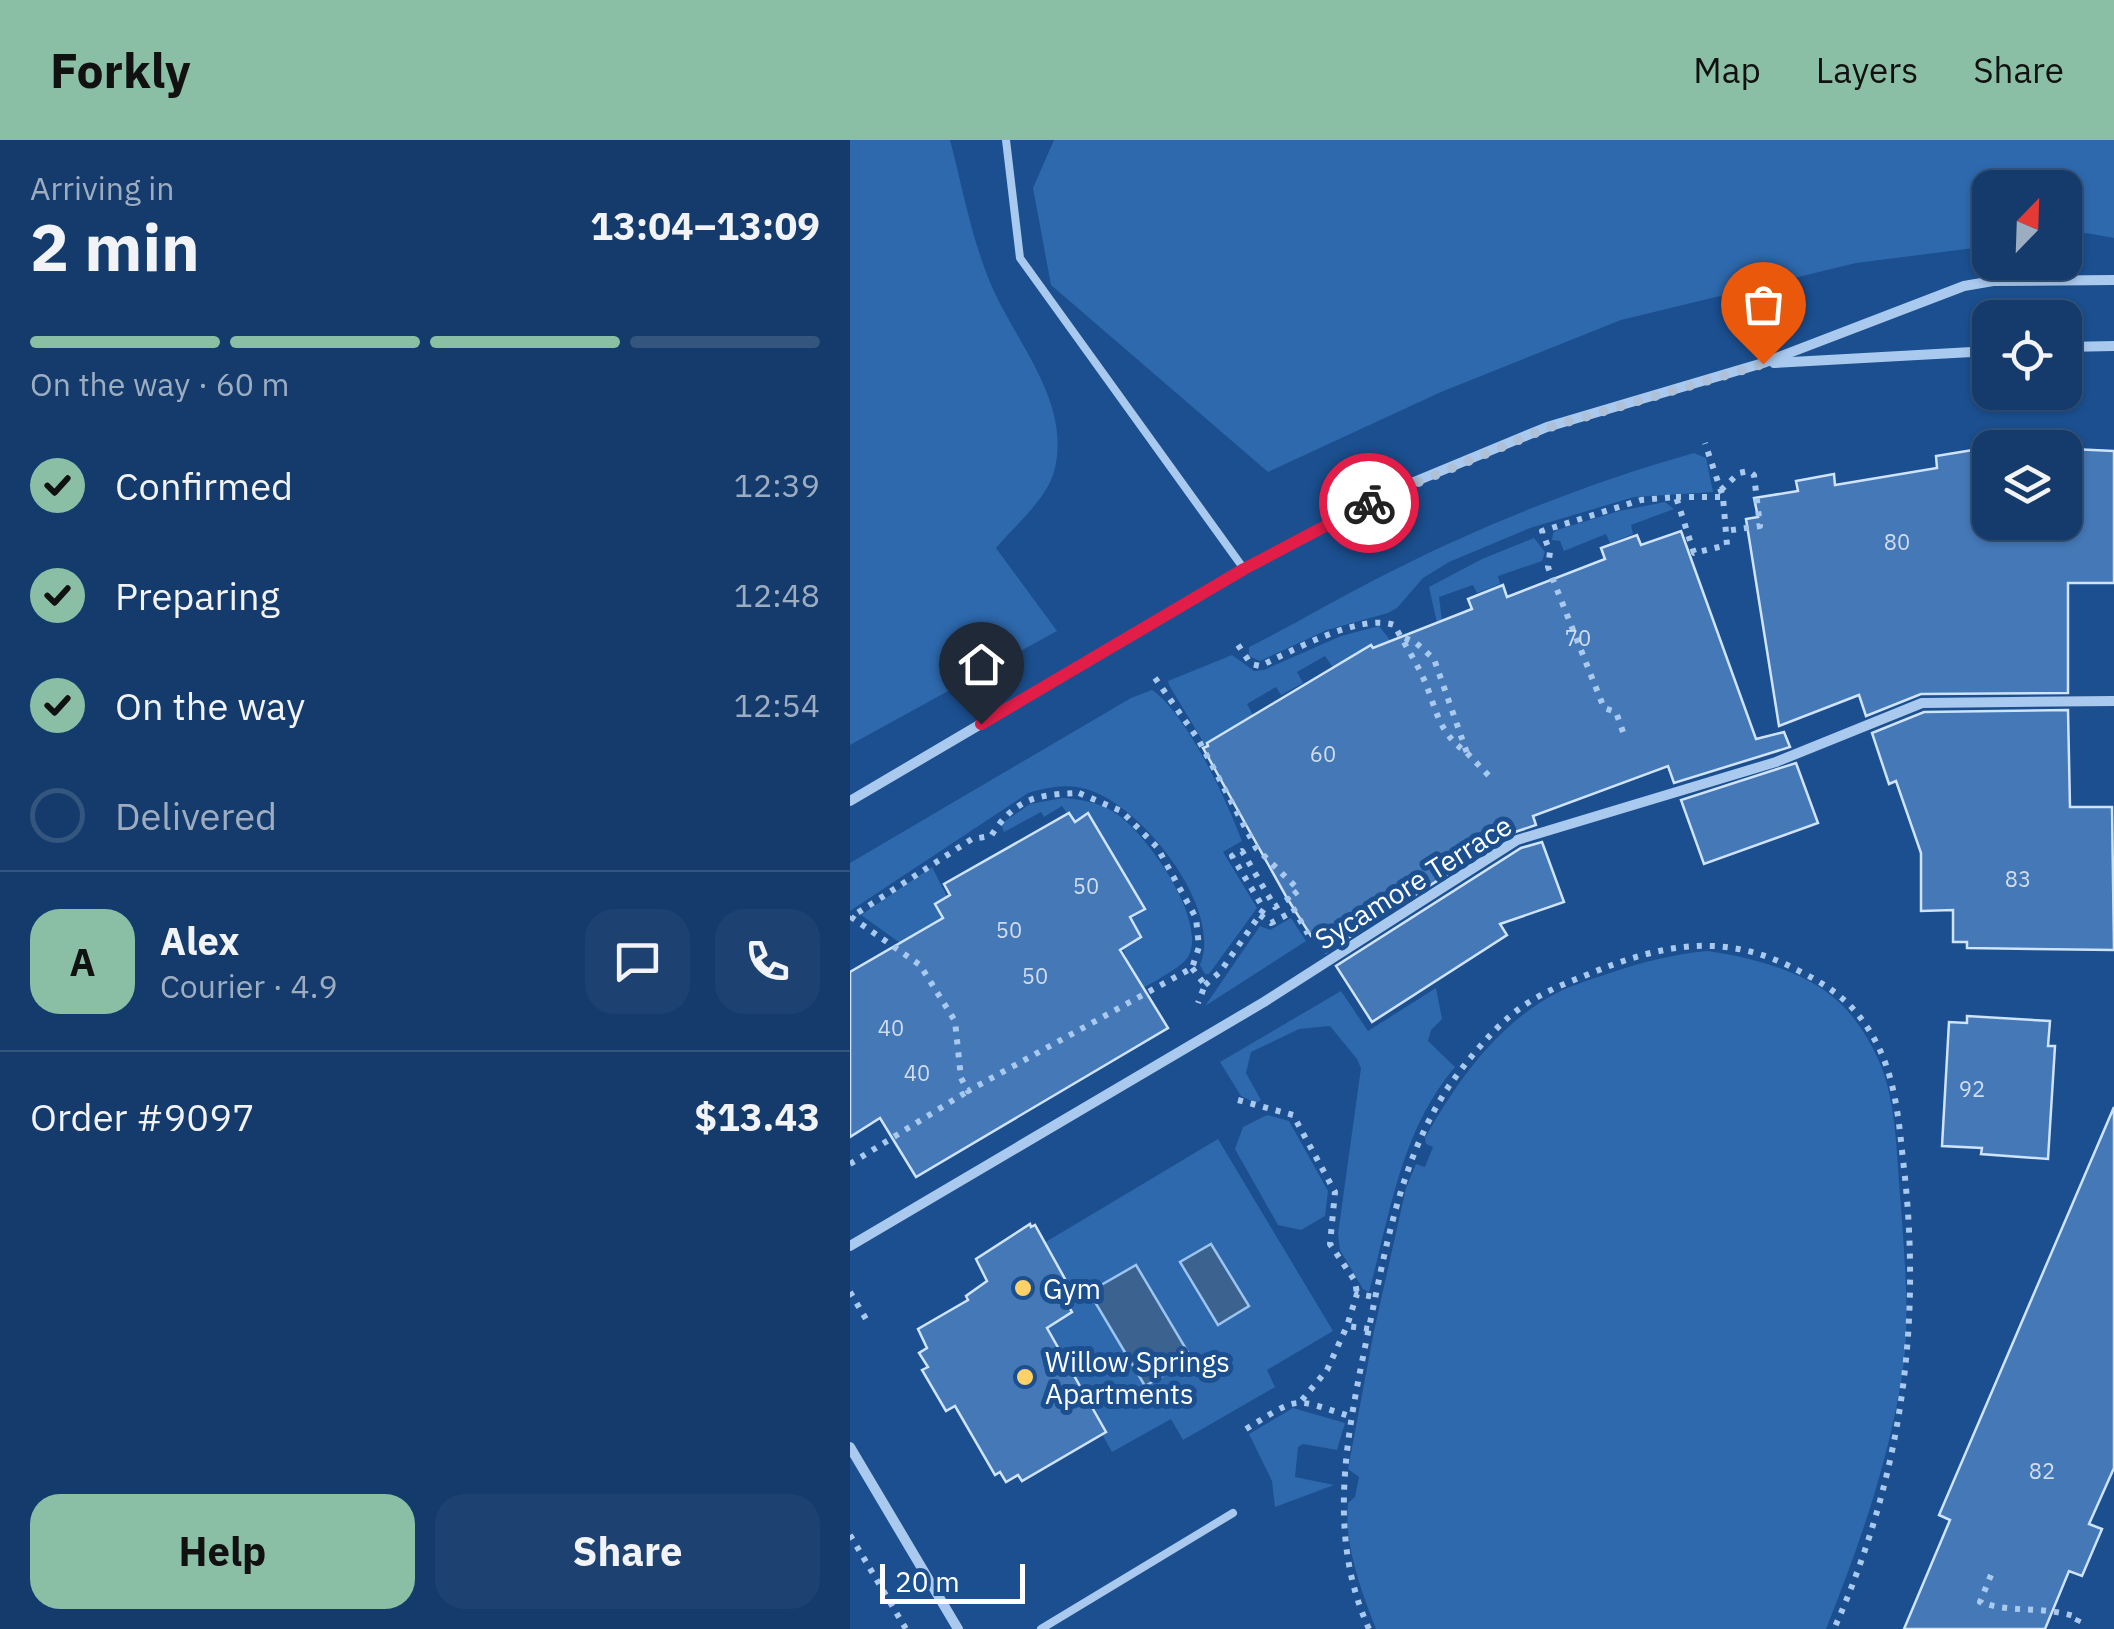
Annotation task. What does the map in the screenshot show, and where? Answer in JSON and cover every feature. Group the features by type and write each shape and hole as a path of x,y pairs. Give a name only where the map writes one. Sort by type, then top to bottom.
{"street":[{"path":"850,801 1244,569 1397,489 1547,428 1763,364 1964,286 1993,280 2114,280"},
{"path":"2082,347 2114,346"},
{"path":"1763,364 1972,352"},
{"name":"Sycamore Terrace","path":"850,1246 1264,1002 1516,840 1776,762 1922,703 2114,701"},
{"path":"850,1448 958,1629"}],"lane":[{"path":"1006,140 1020,258 1244,569"},
{"path":"1041,1629 1233,1513"}],"path":[{"path":"1676,497 1694,553 1726,545 1722,493 1705,443"},
{"path":"1623,732 1616,712 1604,708 1548,566 1550,552 1542,532 1641,500 1722,493 1739,473 1749,470 1754,475 1760,526 1726,531"},
{"path":"1238,645 1251,664 1260,666 1342,630 1384,621 1394,625 1420,670 1442,728 1492,779"},
{"path":"1400,636 1415,642 1434,659 1467,753"},
{"path":"1155,678 1198,740 1256,848 1299,890 1274,906 1242,851 1232,856 1264,909 1220,972 1205,985 1198,1003"},
{"path":"850,1164 968,1091 1192,968 1199,947 1196,918 1157,847 1121,811 1080,793 1025,802 1004,814 991,836 972,839 850,917 920,965 955,1021 961,1078 968,1091"},
{"path":"1288,899 1308,934"},
{"path":"1260,915 1272,922 1294,911"},
{"path":"1370,1629 1356,1589 1341,1509 1368,1330 1402,1182 1414,1150 1452,1082 1510,1015 1550,990 1603,968 1658,950 1703,944 1775,957 1841,995 1880,1046 1896,1101 1906,1178 1911,1279 1906,1382 1874,1524 1834,1629"},
{"path":"1192,968 1205,985"},
{"path":"1238,1100 1293,1115 1336,1192 1330,1244 1355,1281 1358,1294 1328,1370 1302,1401"},
{"path":"850,1292 866,1320"},
{"path":"1358,1294 1375,1297"},
{"path":"1347,1326 1368,1330"},
{"path":"1246,1429 1291,1402 1302,1401 1352,1417"},
{"path":"850,1535 906,1629"},
{"path":"1991,1574 1980,1602 1998,1608 2059,1610 2078,1618 2074,1629"}],"shaded area":[{"path":"850,140 950,140 986,271 1049,397 1058,444 1055,468 1046,490 996,548 1057,631 850,745"},
{"path":"1054,140 2114,140 2114,238 2082,234 2082,170 1972,170 1972,248 1856,263 1621,320 1441,392 1268,472 1051,285 1033,188"},
{"path":"1694,453 1706,458 1713,492 1634,497 1530,528 1449,562 1423,578 1388,613 1327,630 1260,661 1249,656 1249,647 1455,541 1573,492"},
{"path":"1665,502 1674,509 1631,525 1633,534 1610,543 1606,534 1564,551 1560,541 1552,540 1557,530"},
{"path":"1534,538 1545,552 1542,561 1498,576 1500,584 1477,593 1473,585 1439,597 1442,621 1437,623 1429,587"},
{"path":"1379,626 1417,674 1334,669 1325,656 1297,672 1303,683 1281,695 1276,687 1247,704 1256,721 1207,748 1169,685 1168,681 1232,655 1254,671 1264,670 1341,636"},
{"path":"1152,690 1179,718 1216,782 1242,841 1223,852 1257,908 1209,974 1200,965 1204,942 1200,916 1173,862 1132,816 1110,800 1081,788 1058,787 1028,793 850,911 850,863 1131,698"},
{"path":"1062,798 1101,806 1127,822 1157,857 1190,922 1192,941 1183,963 1102,1010 1083,982 1126,957 1075,825 1062,806 1044,817 1041,812 1004,832 1001,824 1030,804"},
{"path":"932,867 995,991 917,955 861,915"},
{"path":"1291,918 1306,941 1205,1006 1260,926 1270,930"},
{"path":"1708,951 1795,974 1840,1003 1872,1046 1891,1103 1905,1262 1905,1355 1881,1473 1826,1629 1376,1629 1351,1551 1348,1503 1355,1497 1359,1477 1348,1469 1406,1188 1416,1164 1425,1167 1433,1147 1426,1144 1425,1138 1476,1061 1509,1027 1546,999 1634,965"},
{"path":"1436,988 1442,1019 1431,1030 1428,1041 1455,1067 1422,1118 1410,1145 1369,1292 1363,1289 1340,1250 1338,1234 1361,1068 1357,1059 1330,1026 1299,1029 1251,1052 1246,1073 1261,1100 1256,1103 1241,1096 1220,1062 1341,991 1368,1031"},
{"path":"1267,1115 1289,1121 1328,1191 1325,1216 1301,1230 1278,1225 1235,1149 1243,1127"},
{"path":"1218,1139 1333,1331 1267,1370 1275,1387 1183,1440 1171,1419 1112,1452 1007,1265"},
{"path":"1211,1244 1249,1306 1218,1325 1180,1262"},
{"path":"1136,1265 1192,1359 1145,1386 1089,1292"},
{"path":"1293,1408 1345,1423 1337,1450 1303,1444 1298,1447 1295,1477 1334,1485 1275,1507 1272,1481 1249,1434"}],"building":[{"path":"2082,449 2114,451 2114,583 2068,583 2068,693 1921,694 1866,716 1859,695 1779,726 1746,519 1758,517 1754,498 1798,491 1796,481 1834,474 1835,485 1937,468 1936,456 1972,450 1972,540 2082,540"},
{"path":"1681,531 1756,739 1784,732 1790,747 1674,783 1668,766 1533,816 1536,825 1512,833 1326,952 1287,898 1203,748 1207,743 1371,645 1373,648 1472,609 1468,599 1503,585 1507,597 1605,559 1601,548 1637,535 1641,545"},
{"path":"2068,710 2070,807 2112,807 2114,950 1967,948 1967,942 1953,942 1953,910 1921,911 1921,853 1896,781 1889,784 1872,733 1924,712"},
{"path":"1796,763 1818,823 1704,864 1681,800"},
{"path":"1069,813 1075,822 1088,813 1145,909 1130,917 1141,937 1120,950 1168,1028 916,1177 880,1118 850,1137 850,972 943,918 935,904 950,895 944,884"},
{"path":"1542,842 1564,902 1500,924 1507,935 1372,1022 1336,966 1521,848"},
{"path":"1967,1016 2050,1021 2048,1046 2055,1046 2048,1159 1981,1154 1982,1148 1942,1146 1949,1022 1967,1023"},
{"path":"2114,1107 2114,1468 2089,1524 2102,1529 2082,1576 2069,1571 2045,1629 1904,1629 1950,1520 1939,1515"},
{"path":"1030,1224 1035,1225 1075,1297 1066,1302 1072,1312 1047,1328 1106,1432 1022,1481 1018,1475 1006,1482 1000,1472 995,1475 955,1406 946,1411 922,1370 928,1367 919,1353 927,1348 918,1329 968,1300 966,1296 987,1281 976,1259"}],"way so far":[{"path":"1369,503 1547,428 1763,364"}],"place":[{"name":"Gym","path":"1023,1288"},
{"name":"Willow Springs Apartments","path":"1025,1377"}],"route":[{"path":"981,724 1244,569 1369,503"}]}
